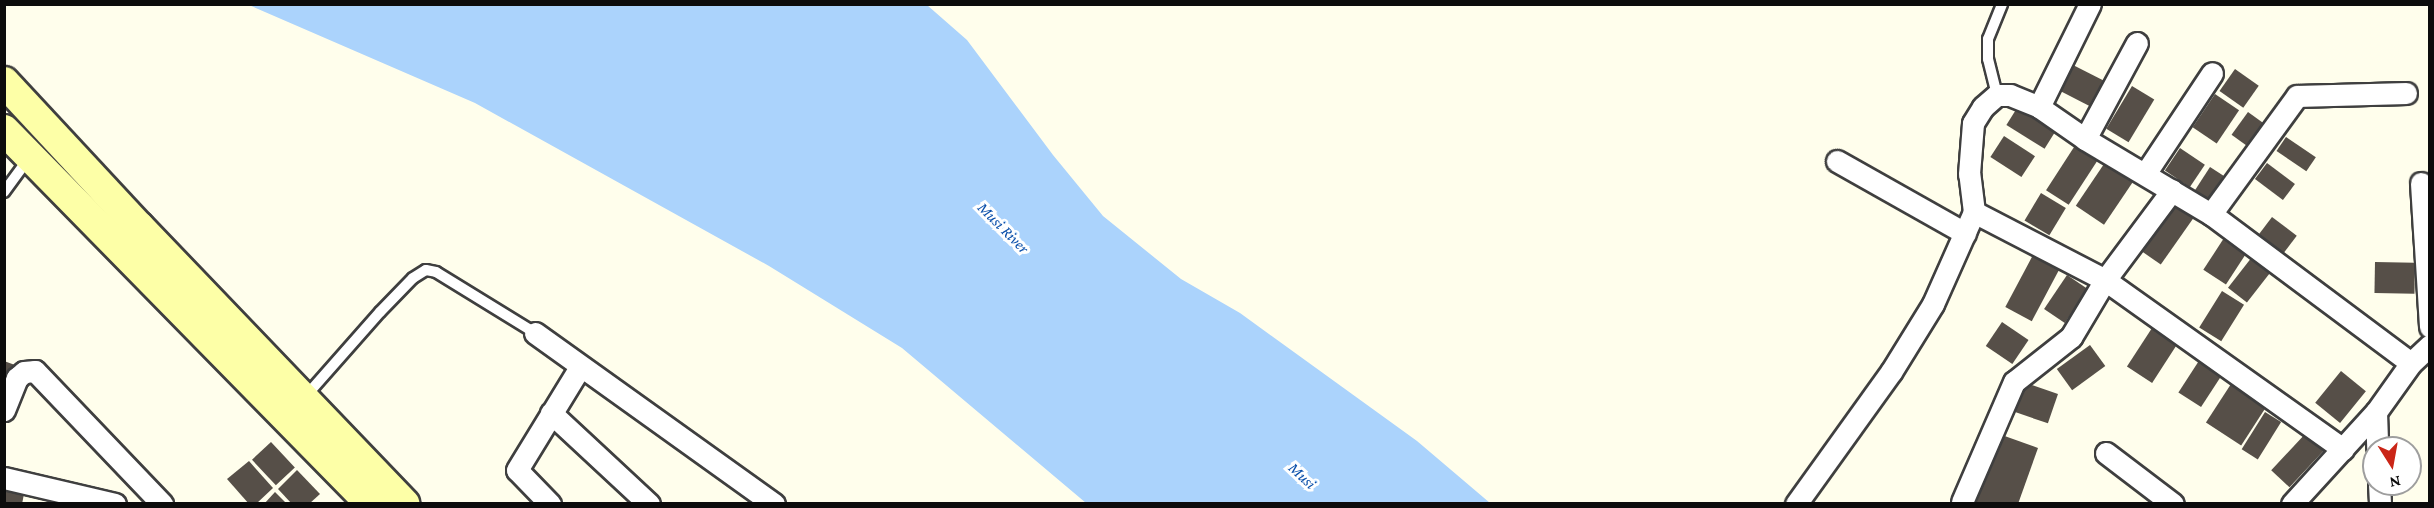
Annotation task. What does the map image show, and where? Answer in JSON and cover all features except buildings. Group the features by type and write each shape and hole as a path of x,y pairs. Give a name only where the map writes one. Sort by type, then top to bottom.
{"street":[{"path":"2039,107 2090,4"},
{"path":"2085,139 2137,43"},
{"path":"2145,174 2212,73"},
{"path":"4,82 138,226 305,397 405,504"},
{"path":"2211,214 2297,96 2406,93"},
{"path":"1796,504 1897,363 1933,304 1974,212 1969,174 1973,123 1983,107 1996,95 2010,95 2039,107 2085,139 2211,214 2410,363"},
{"path":"4,130 371,504"},
{"path":"1837,161 1965,233"},
{"path":"2421,183 2430,327"},
{"path":"1962,502 2014,382 2071,337 2105,280 2172,190"},
{"path":"1974,212 2105,280 2343,449"},
{"path":"535,333 774,504"},
{"path":"2292,504 2376,412 2410,363 2430,345"},
{"path":"550,504 517,470 580,367"},
{"path":"4,410 17,378 24,372 35,371 162,504"},
{"path":"2376,412 2377,436"},
{"path":"551,413 649,504"},
{"path":"2106,453 2173,504"},
{"path":"4,478 115,504"}],"lane":[{"path":"1996,95 1988,59 1988,39 2002,4"},
{"path":"4,192 30,156"},
{"path":"305,397 380,312 413,278 426,270 436,272 535,333"}],"water":[{"path":"249,5 927,5 967,40 1053,155 1103,216 1181,279 1240,313 1417,441 1490,503 1086,503 902,348 769,266 475,103"}],"water label":[{"name":"Musi River","path":"1003,228"},
{"name":"Musi","path":"1302,476"}]}
